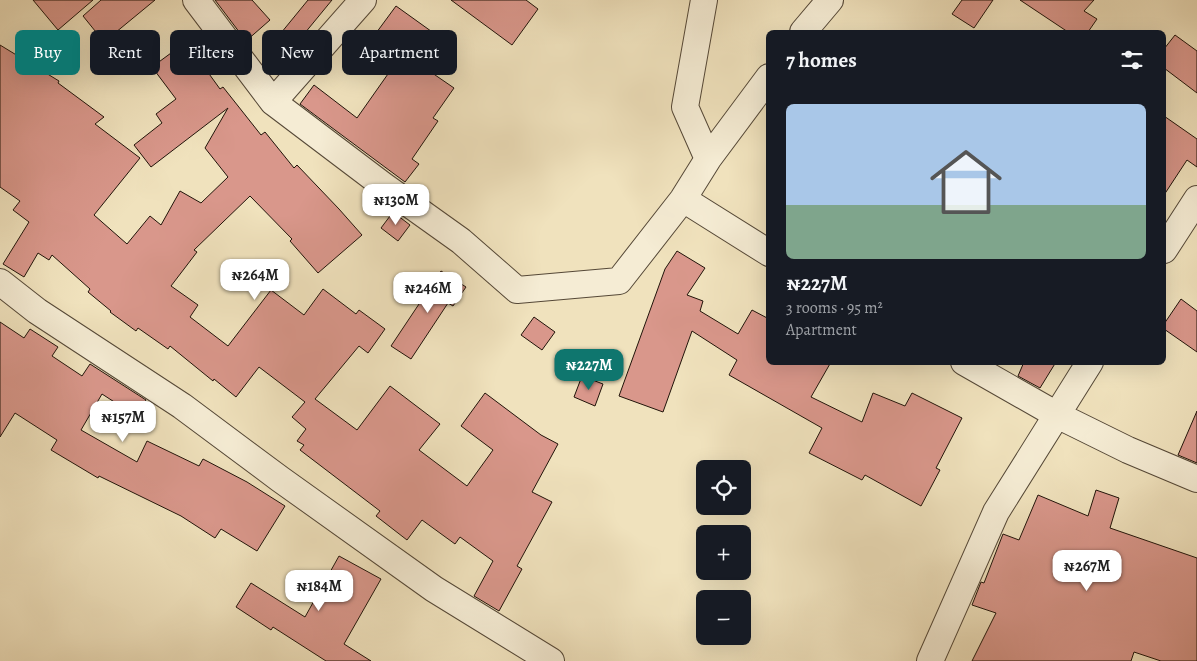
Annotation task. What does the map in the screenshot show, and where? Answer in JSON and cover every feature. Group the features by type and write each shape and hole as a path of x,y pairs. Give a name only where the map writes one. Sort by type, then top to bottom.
{"street":[{"path":"196,0 273,102 384,186 461,240 517,290 619,281 683,199 708,159 766,81"},
{"path":"273,102 363,0"},
{"path":"704,0 685,107 708,159"},
{"path":"806,30 830,0"},
{"path":"683,199 766,251"},
{"path":"1166,247 1197,199"},
{"path":"0,282 36,311 182,406 280,480 434,590 552,661"},
{"path":"969,365 1057,414 1128,450 1197,479"},
{"path":"930,661 996,512 1088,365"}],"building":[{"path":"33,0 93,0 58,30"},
{"path":"101,0 155,0 119,30 94,30 83,16"},
{"path":"215,0 252,0 270,20 252,36 252,30 238,30"},
{"path":"308,0 332,0 307,30 283,30"},
{"path":"451,0 526,0 538,9 512,45"},
{"path":"962,0 993,0 974,28 952,14"},
{"path":"1020,0 1094,0 1084,11 1097,19 1089,30 1065,30"},
{"path":"396,6 429,30 378,30"},
{"path":"1175,35 1197,51 1197,93 1166,70 1166,46"},
{"path":"0,45 15,54 15,75 49,75 59,81 58,83 104,117 95,124 140,158 94,215 127,244 150,216 161,225 180,191 201,203 228,177 205,148 228,108 151,167 134,145 162,123 156,114 176,99 158,75 160,75 160,61 170,54 170,75 210,75 220,89 223,87 261,135 265,132 294,168 297,165 362,235 318,273 290,241 292,239 250,196 194,250 197,252 171,286 198,305 190,317 228,346 271,290 304,315 323,289 356,314 359,310 385,329 368,353 359,346 315,399 357,430 390,386 440,424 419,450 467,486 493,450 461,426 485,393 541,435 558,444 532,492 552,502 517,566 522,569 499,611 474,596 493,561 460,537 455,544 422,520 407,540 376,516 380,511 300,450 304,445 297,441 306,429 292,417 305,402 259,367 236,397 170,346 168,349 138,328 136,331 110,312 88,292 90,289 52,255 49,260 38,253 24,277 3,264 29,222 13,210 20,201 0,187"},
{"path":"387,75 435,75 454,88 433,118 438,121 412,159 419,164 405,182 300,104 314,85 357,118"},
{"path":"1166,117 1197,139 1197,167 1187,160 1166,192"},
{"path":"393,212 410,225 398,241 381,228"},
{"path":"677,251 705,268 687,295 703,301 700,311 738,334 752,310 766,317 766,365 829,365 811,397 862,422 873,393 905,406 912,393 962,418 936,468 940,470 921,506 865,475 862,480 809,453 822,428 729,375 737,360 692,331 663,412 619,396 665,269"},
{"path":"441,271 466,287 453,306 448,303 411,359 391,346"},
{"path":"1181,299 1197,311 1197,352 1166,330 1166,321"},
{"path":"534,317 555,332 542,350 521,335"},
{"path":"0,322 24,338 30,329 58,347 52,356 82,376 90,364 146,400 136,416 102,394 81,430 137,462 147,441 199,466 203,459 247,482 285,506 257,551 221,529 215,538 181,516 99,476 98,478 51,450 57,440 15,413 0,437"},
{"path":"1023,365 1054,365 1040,388 1018,376"},
{"path":"582,376 603,384 595,406 574,397"},
{"path":"1197,411 1197,463 1178,455"},
{"path":"1096,490 1119,498 1110,528 1197,558 1197,661 1161,661 1134,652 1131,661 972,661 996,613 972,605 981,582 984,583 1003,534 1019,540 1038,495 1088,516"},
{"path":"339,556 381,579 344,644 371,661 326,661 273,627 271,630 236,607 251,583 305,617"}]}
